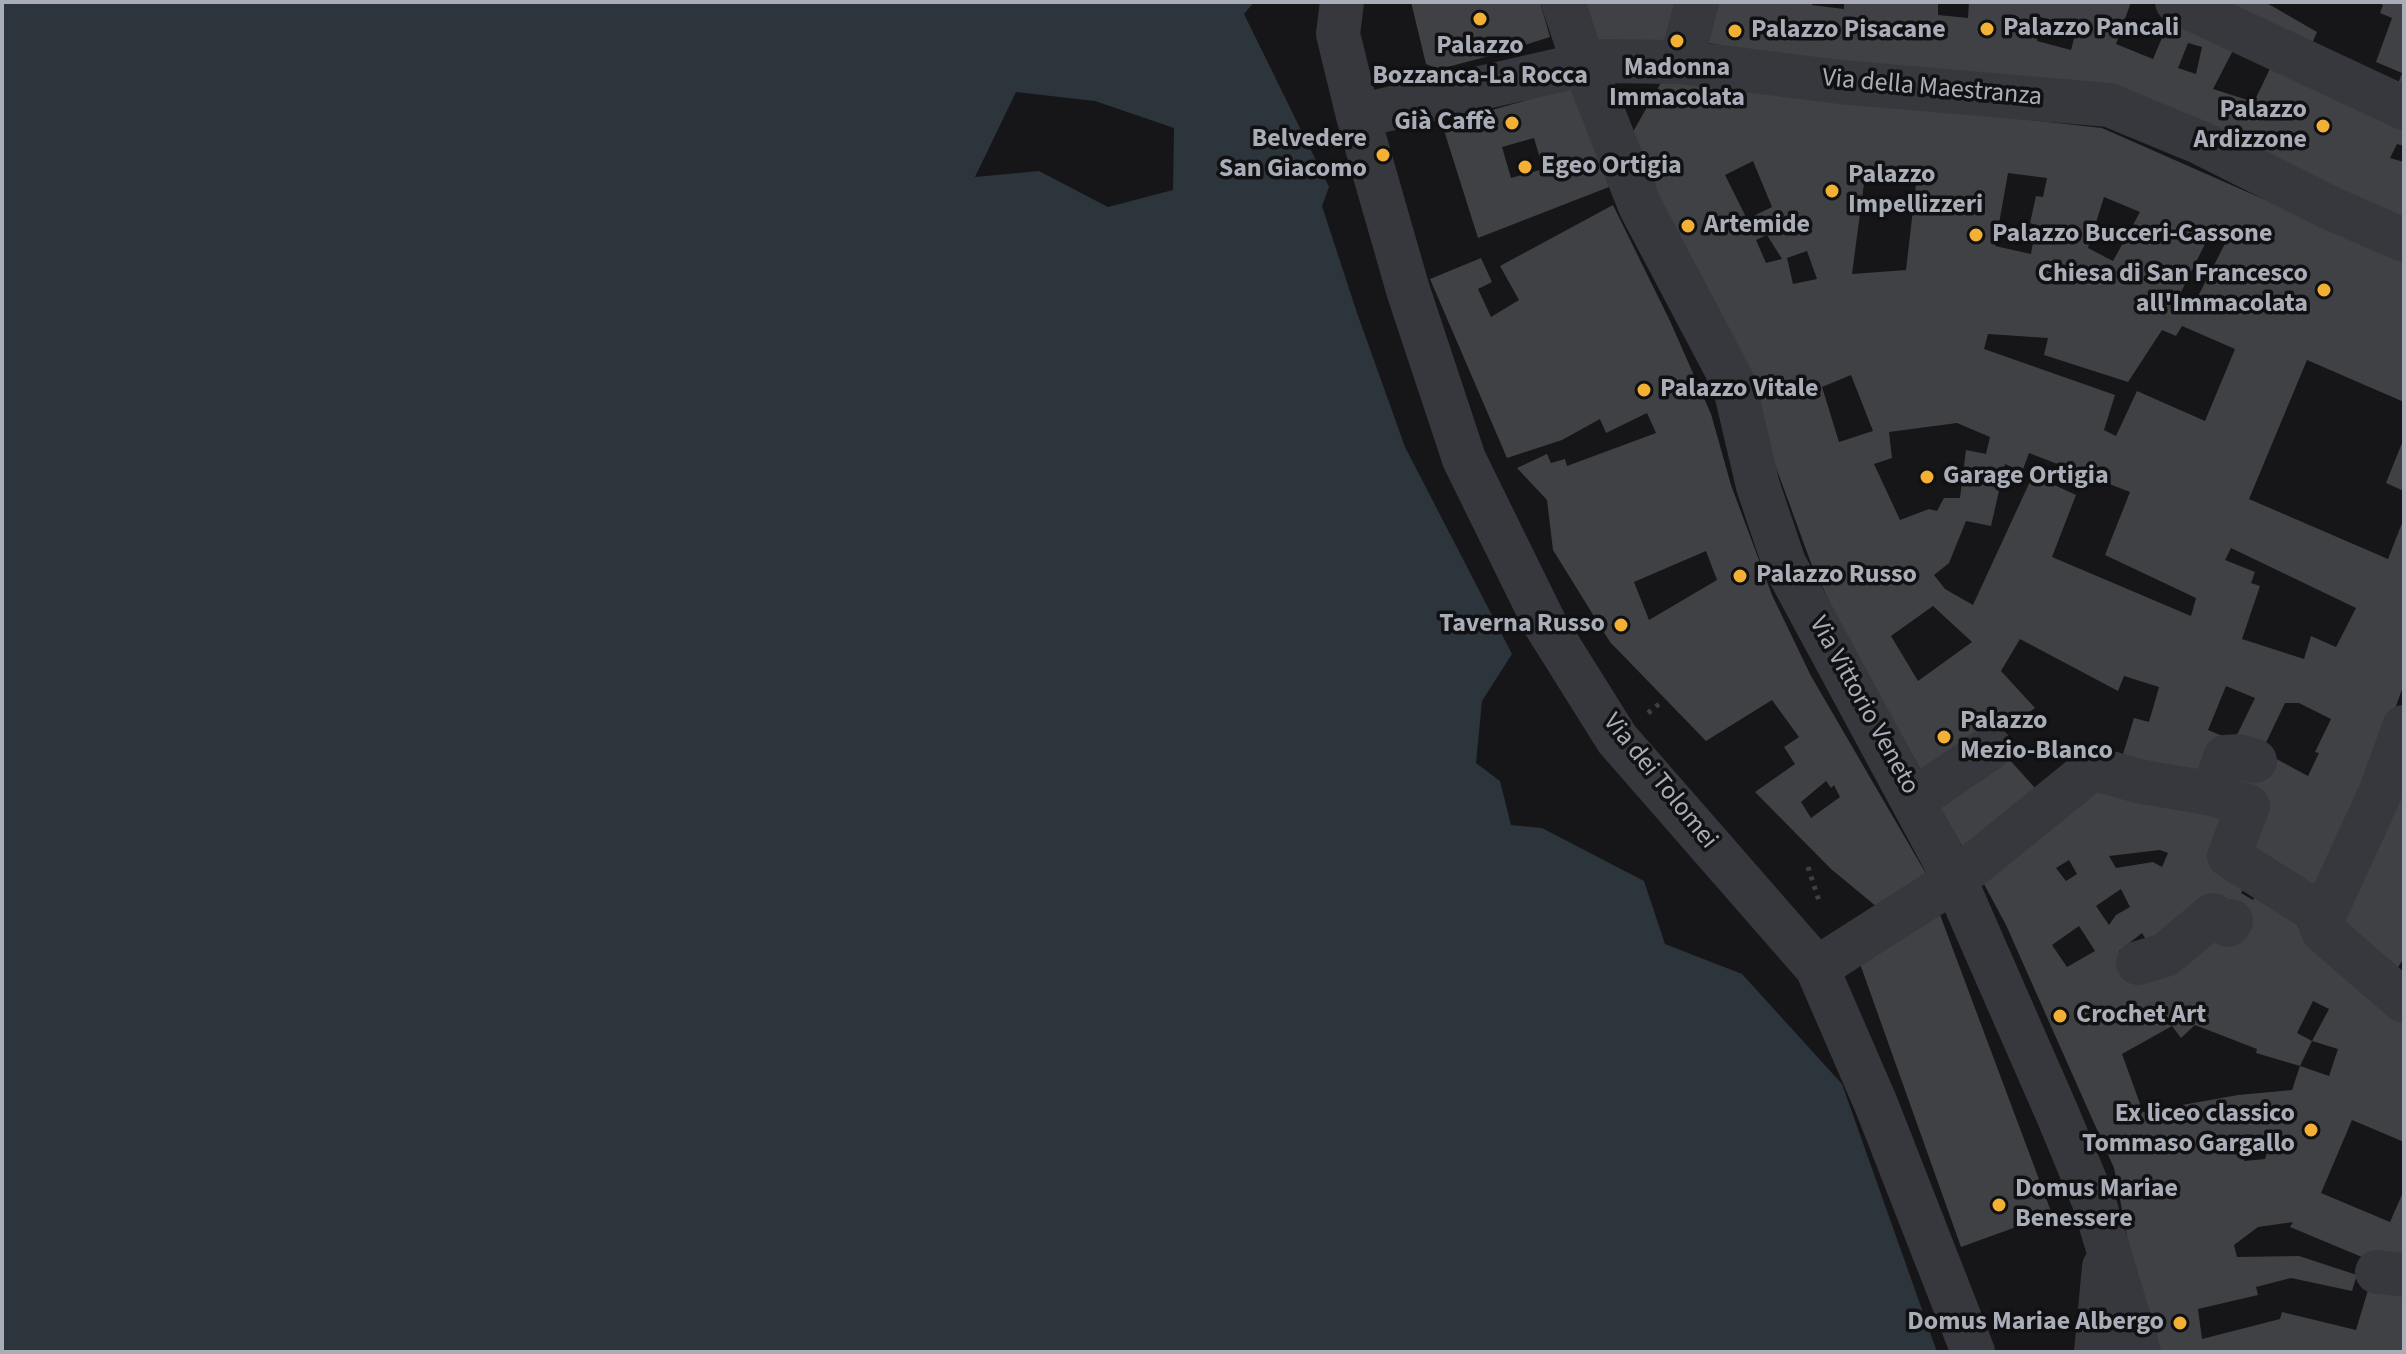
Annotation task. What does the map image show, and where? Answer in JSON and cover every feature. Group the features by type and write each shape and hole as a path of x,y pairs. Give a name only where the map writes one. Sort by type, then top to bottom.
{"street":[{"name":"Via dei Tolomei","path":"1342,2 1338,34 1358,116 1408,290 1464,459 1545,624 1617,739 1817,968 1876,1104 1973,1352"},
{"name":"Via Vittorio Veneto","path":"1563,2 1583,62 1640,206 1734,384 1758,486 1784,563 1955,880 2064,1128 2094,1202 2139,1352"},
{"path":"1681,62 1697,2"},
{"path":"2177,2 2404,108"},
{"name":"Via della Maestranza","path":"1358,116 1583,62 1681,62 1840,82 2109,105 2201,143 2330,208 2404,240"},
{"path":"2404,727 2381,791 2320,924 2323,931 2404,1001"},
{"path":"1914,800 1990,748"},
{"path":"2213,794 2225,757 2239,756 2255,761"},
{"path":"1817,968 1955,880 2093,768 2138,781 2213,794 2248,806 2229,856 2246,898"},
{"path":"2246,898 2323,916"},
{"path":"2138,963 2165,955 2213,915 2228,925 2246,898"},
{"path":"2096,1352 2106,1245"}],"path":[{"path":"1808,867 1823,914"}],"shaded area":[{"path":"2,2 1254,2 1244,14 1329,187 1322,206 1405,447 1512,654 1482,701 1476,763 1500,781 1511,825 1542,828 1644,881 1665,944 1742,974 1842,1084 1937,1352 2,1352","holes":["1016,92 1095,101 1174,128 1173,190 1108,207 1039,171 975,177"]}],"building":[{"name":"Palazzo Bozzanca-La Rocca","path":"1411,2 1540,2 1550,37 1493,55 1435,68 1426,64"},
{"path":"1578,2 1685,2 1677,41 1590,41"},
{"path":"1703,2 1813,2 1812,5 1844,9 1844,2 1938,2 1938,15 1968,18 1969,2 2131,2 2116,44 2153,59 2175,7 2240,37 2213,89 2254,102 2277,54 2404,113 2404,146 2397,144 2390,158 2404,162 2404,218 2338,190 2265,152 1694,40","holes":["2040,17 2077,27 2071,50 2037,41","2188,43 2202,47 2196,74 2178,68"]},
{"path":"2186,2 2265,2 2317,32 2307,55"},
{"path":"2377,2 2404,2 2404,102 2393,97 2402,73 2376,62 2392,18 2380,13 2383,5"},
{"path":"1663,79 2102,128 2404,261 2404,402 2307,360 2249,499 2388,559 2404,518 2404,684 2370,778 2314,895 2238,852 2225,785 2269,755 2308,776 2319,753 2315,752 2331,719 2299,703 2285,703 2260,755 2234,741 2255,698 2226,686 2208,730 2225,737 2211,781 2119,767 2134,718 2149,722 2159,687 2124,676 2118,691 2020,639 2001,671 2035,708 1928,783 1843,630 1811,563 1773,459 1630,137","holes":["1753,161 1772,207 1747,219 1725,175","1866,168 1917,175 1906,270 1852,274","2008,173 2047,178 2043,197 2036,196 2030,223 2036,225 2031,254 1995,246","2104,197 2140,212 2113,261 2088,248","2215,224 2231,232 2192,308 2177,300","1767,235 1782,259 1766,263 1756,240","1807,251 1817,279 1793,284 1787,258","2182,326 2235,349 2205,421 2137,391 2116,436 2104,430 2115,395 1984,349 1988,334 2048,338 2044,355 2128,382 2162,330 2176,336","1851,375 1873,431 1839,442 1822,387","1957,423 1990,437 1986,454 1966,450 1960,498 1944,498 1937,511 1929,509 1900,520 1874,464 1892,458 1889,432","2029,453 2130,492 2105,555 2196,598 2191,616 2052,557 2076,495 2033,475 1973,605 1945,589 1934,575 1949,563 1966,521 1991,526 2005,464 2022,472","2231,548 2356,608 2336,647 2311,636 2304,659 2242,639 2260,586 2251,583 2255,572 2225,560","1933,606 1972,642 1918,681 1891,636"]},
{"path":"1577,86 1609,187 1478,238 1442,124","holes":["1534,138 1543,169 1511,178 1502,147"]},
{"path":"1613,205 1711,414 1731,485 1772,595 1811,676 1928,877 1877,907 1831,869 1755,792 1795,764 1784,747 1799,737 1772,700 1706,741 1610,642 1553,550 1547,500 1517,468 1547,454 1551,463 1565,459 1567,466 1656,433 1647,413 1606,433 1600,419 1562,440 1507,458 1430,279 1481,258 1492,282 1478,289 1491,317 1519,300 1500,266","holes":["1706,551 1717,580 1649,620 1634,582","1826,781 1831,788 1834,785 1840,797 1811,818 1801,802"]},
{"path":"2404,438 2404,491 2386,483"},
{"path":"1999,748 2044,798 1970,860 1931,792"},
{"path":"2404,766 2404,958 2393,975 2332,922"},
{"path":"2097,776 2240,812 2250,881 2241,893 2253,900 2259,889 2303,917 2298,927 2404,1017 2404,1142 2352,1120 2321,1193 2390,1222 2404,1190 2404,1268 2374,1262 2290,1227 2293,1222 2258,1227 2234,1245 2237,1257 2299,1256 2357,1275 2352,1291 2291,1278 2256,1287 2258,1295 2198,1309 2202,1339 2280,1319 2282,1312 2356,1330 2371,1280 2404,1285 2404,1352 2153,1352 2114,1168 2006,925 1977,871","holes":["2160,850 2168,853 2162,867 2153,862 2116,868 2109,856","2069,860 2077,874 2066,881 2056,868","2121,889 2130,907 2116,915 2109,925 2096,906","2079,926 2095,951 2067,967 2052,945","2142,933 2153,951 2134,979 2119,951","2313,1001 2329,1009 2312,1041 2297,1033","2195,1025 2257,1049 2256,1053 2300,1066 2292,1090 2238,1095 2143,1112 2122,1054 2172,1026 2181,1038","2312,1041 2338,1049 2329,1076 2300,1066","2271,1140 2265,1159 2244,1161 2243,1144"]},
{"path":"1936,904 2052,1214 1961,1247 1859,961"}],"place":[{"name":"Palazzo Bozzanca-La Rocca","path":"1480,19"},
{"name":"Palazzo Pancali","path":"1987,29"},
{"name":"Palazzo Pisacane","path":"1735,31"},
{"name":"Madonna Immacolata","path":"1677,41"},
{"name":"Già Caffè","path":"1512,123"},
{"name":"Palazzo Ardizzone","path":"2323,126"},
{"name":"Belvedere San Giacomo","path":"1383,155"},
{"name":"Egeo Ortigia","path":"1525,167"},
{"name":"Palazzo Impellizzeri","path":"1832,191"},
{"name":"Artemide","path":"1688,226"},
{"name":"Palazzo Bucceri-Cassone","path":"1976,235"},
{"name":"Chiesa di San Francesco all'Immacolata","path":"2324,290"},
{"name":"Palazzo Vitale","path":"1644,390"},
{"name":"Garage Ortigia","path":"1927,477"},
{"name":"Palazzo Russo","path":"1740,576"},
{"name":"Taverna Russo","path":"1621,625"},
{"name":"Palazzo Mezio-Blanco","path":"1944,737"},
{"name":"Crochet Art","path":"2060,1016"},
{"name":"Ex liceo classico Tommaso Gargallo","path":"2311,1130"},
{"name":"Domus Mariae Benessere","path":"1999,1205"},
{"name":"Domus Mariae Albergo","path":"2180,1323"}]}
